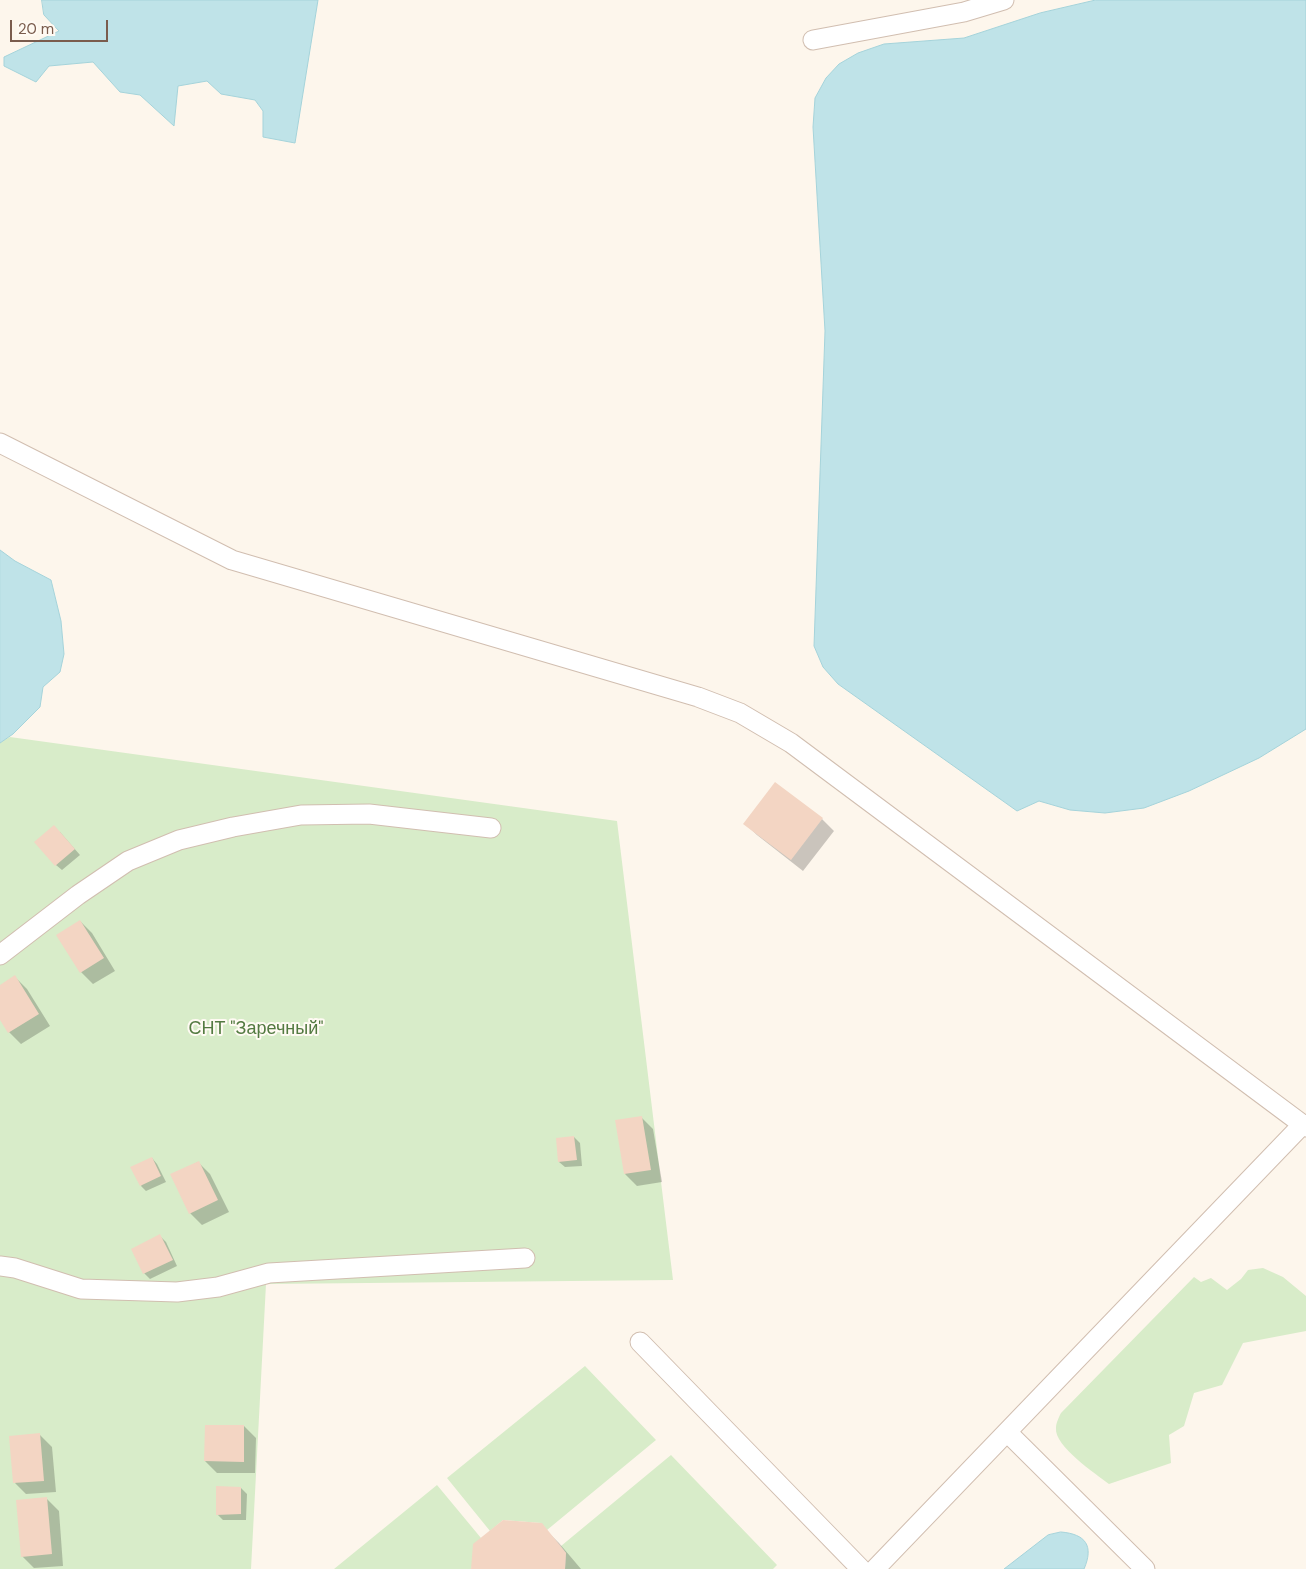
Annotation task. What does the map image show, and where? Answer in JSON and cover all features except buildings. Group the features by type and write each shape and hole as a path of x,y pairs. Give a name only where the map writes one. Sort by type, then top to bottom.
{"lane":[{"path":"813,40 964,12 1004,0"},
{"path":"0,443 232,560 689,694 740,713 790,743 1304,1126 875,1569"},
{"path":"0,955 78,895 128,862 179,840 233,826 301,815 369,814 491,828"},
{"path":"0,1266 15,1268 81,1289 177,1292 218,1287 269,1273 525,1258"},
{"path":"640,1342 861,1569"},
{"path":"1007,1432 1145,1569"}],"green space":[{"name":"СНТ \"Заречный\"","path":"10,737 617,821 673,1280 266,1284 251,1569 0,1569 0,742"},
{"path":"1263,1268 1283,1277 1306,1296 1306,1331 1243,1343 1222,1385 1194,1393 1184,1426 1169,1435 1171,1463 1109,1484 1068,1451 1057,1435 1056,1426 1061,1413 1194,1277 1201,1282 1211,1278 1227,1290 1241,1279 1248,1270"},
{"path":"585,1366 656,1440 547,1530 541,1523 503,1520 490,1531 447,1478"},
{"path":"671,1455 777,1565 773,1569 565,1569 566,1553 561,1546"},
{"path":"437,1485 481,1538 471,1569 334,1569"}],"water":[{"path":"42,0 318,0 295,143 263,137 263,111 255,100 221,94 207,81 178,86 174,126 140,95 120,92 93,62 49,66 36,82 4,66 4,57 59,31 44,15"},
{"path":"1096,0 1306,0 1306,729 1259,758 1189,791 1144,808 1105,813 1070,810 1039,801 1017,811 838,684 823,667 814,646 825,331 813,127 815,98 826,78 839,64 858,53 884,44 964,38 1040,13"},
{"path":"0,550 15,561 51,580 61,621 64,654 60,672 43,687 40,707 13,734 0,743"},
{"path":"1061,1532 1077,1535 1086,1543 1088,1554 1084,1569 1004,1569 1048,1535"}]}
